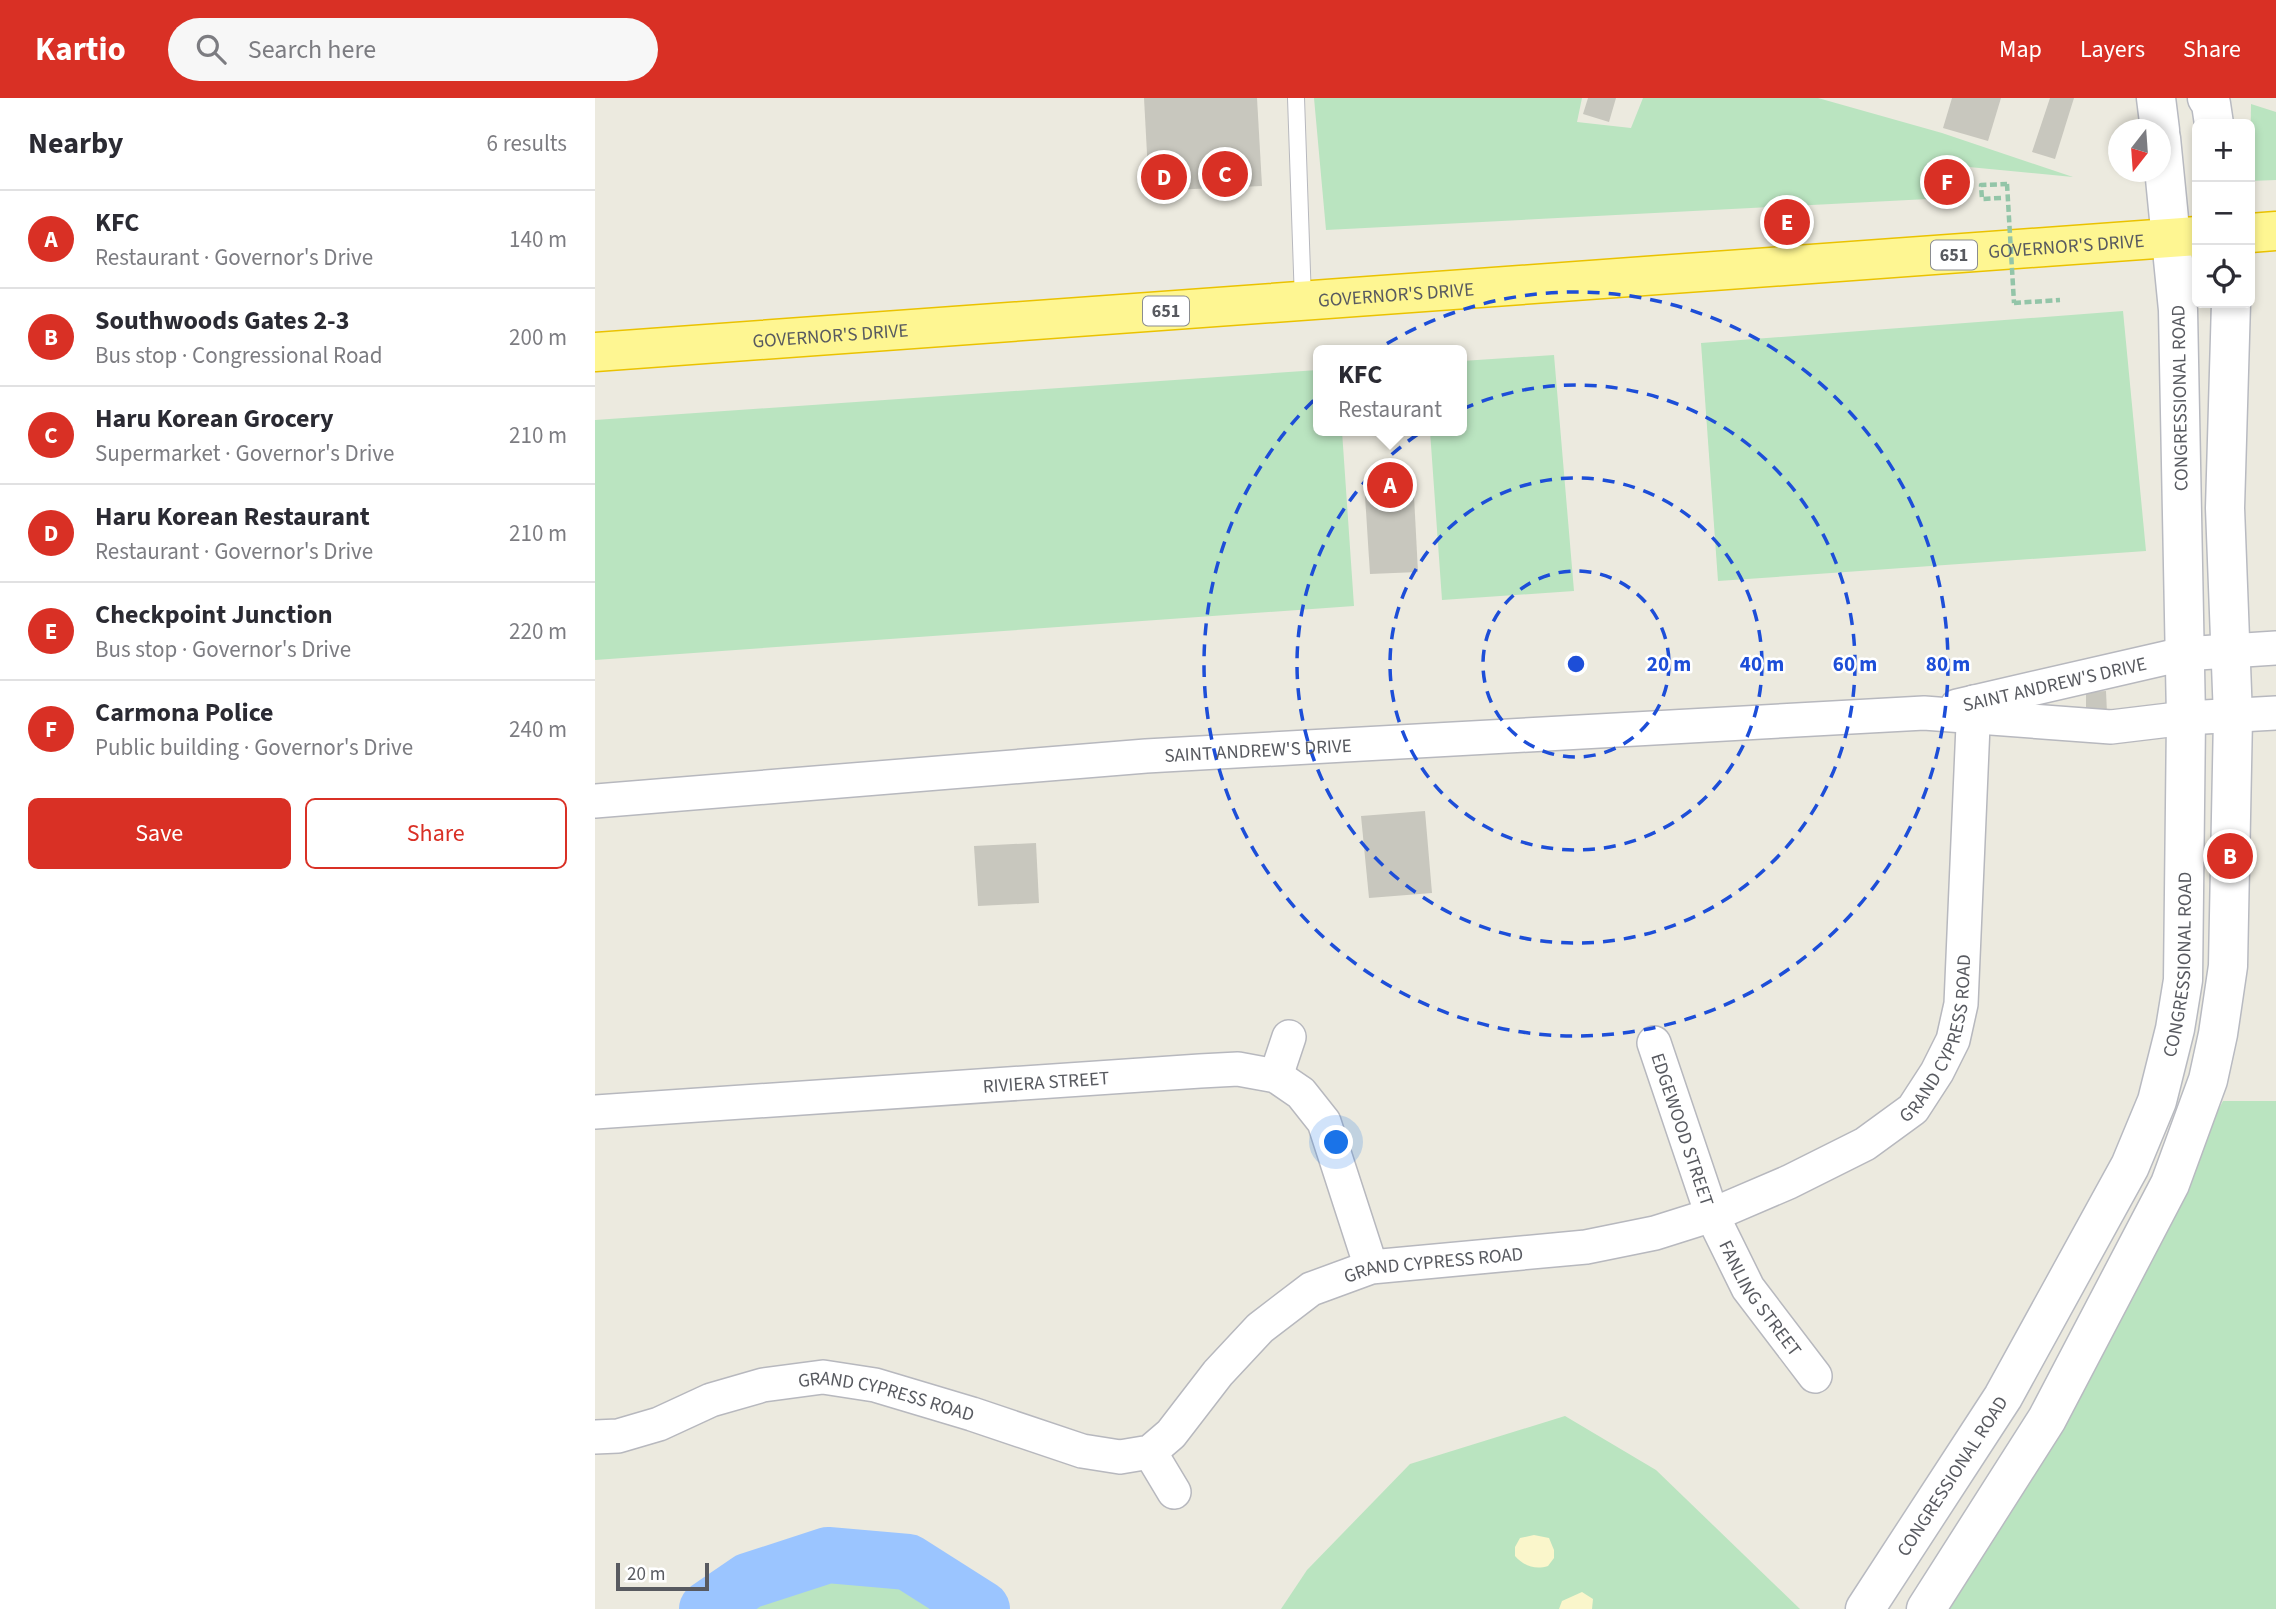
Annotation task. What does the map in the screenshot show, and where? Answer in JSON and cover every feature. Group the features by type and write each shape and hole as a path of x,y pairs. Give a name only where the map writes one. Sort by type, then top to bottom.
{"highway":[{"path":"2255,233 2276,231"},
{"name":"GOVERNOR'S DRIVE","path":"595,352 2185,237"}],"main road":[{"path":"2156,98 2158,119"},
{"path":"2207,98 2211,104 2213,119"},
{"name":"CONGRESSIONAL ROAD","path":"1865,1609 2003,1397 2130,1166 2157,1101 2175,1029 2182,980 2186,718 2178,310 2185,237 2171,179"},
{"path":"1926,1609 2047,1419 2170,1184 2208,1080 2228,966 2233,717 2225,508 2231,308"}],"street":[{"name":"SAINT ANDREW'S DRIVE","path":"1974,710 2183,654 2276,648"},
{"name":"SAINT ANDREW'S DRIVE","path":"595,801 1146,756 1974,710 2111,727 2186,718 2276,713"},
{"name":"GRAND CYPRESS ROAD","path":"595,1437 618,1436 659,1424 711,1400 763,1385 823,1377 875,1385 1082,1451 1120,1457 1150,1452 1171,1434 1218,1373 1260,1328 1311,1289 1371,1267 1586,1247 1655,1233 1712,1215 1789,1182 1865,1144 1913,1109 1937,1072 1953,1040 1961,1004 1974,710"},
{"path":"1276,1076 1289,1037"},
{"name":"EDGEWOOD STREET","path":"1654,1043 1712,1215"},
{"name":"RIVIERA STREET","path":"595,1112 1200,1071 1238,1069 1276,1076 1301,1093 1324,1122 1371,1267"},
{"name":"FANLING STREET","path":"1712,1215 1748,1288 1815,1376"},
{"path":"1150,1452 1174,1492"}],"lane":[{"path":"1296,98 1303,302"}],"path":[{"path":"2001,198 1982,199 1981,185 2007,184 2014,303 2060,300"}],"green space":[{"path":"1314,98 1582,98 1577,122 1631,128 1643,98 1818,98 1942,133 2073,177 1927,163 1928,199 1326,230"},
{"path":"2251,104 2276,112 2276,180 2255,181 2255,119 2251,119"},
{"path":"2123,311 2146,551 1718,581 1701,343"},
{"path":"1554,355 1574,591 1442,600 1430,436 1467,436 1467,361"},
{"path":"1313,370 1313,436 1342,436 1354,606 595,660 595,420"},
{"path":"2223,1101 2276,1101 2276,1609 1947,1609 2011,1506"},
{"path":"1565,1416 1656,1470 1800,1609 1281,1609 1307,1570 1410,1464"},
{"path":"828,1555 908,1562 982,1609 743,1609 748,1581"}],"sand":[{"path":"1534,1535 1549,1538 1554,1558 1548,1566 1530,1566 1515,1556 1515,1547 1520,1538"},
{"path":"1582,1592 1593,1599 1592,1609 1559,1609 1562,1601"}],"building":[{"path":"1144,98 1257,98 1262,186 1149,191"},
{"path":"1588,98 1616,98 1609,122 1583,114"},
{"path":"1952,98 2001,98 1988,141 1943,128"},
{"path":"2050,98 2074,98 2055,159 2032,152"},
{"path":"1931,167 1963,168 1963,197 1930,196"},
{"path":"1413,477 1418,572 1370,574 1364,480"},
{"path":"2106,691 2107,713 2086,713 2086,692"},
{"path":"1425,811 1432,893 1369,898 1361,816"},
{"path":"1036,843 1039,903 978,906 974,846"}],"waterway":[{"path":"707,1609 748,1581 828,1555 908,1562 982,1609"}],"place":[{"name":"Haru Korean Grocery","path":"1225,174"},
{"name":"Haru Korean Restaurant","path":"1164,177"},
{"name":"Carmona Police","path":"1947,182"},
{"name":"Checkpoint Junction","path":"1787,222"},
{"name":"KFC","path":"1390,485"},
{"name":"Southwoods Gates 2-3","path":"2230,856"}]}
